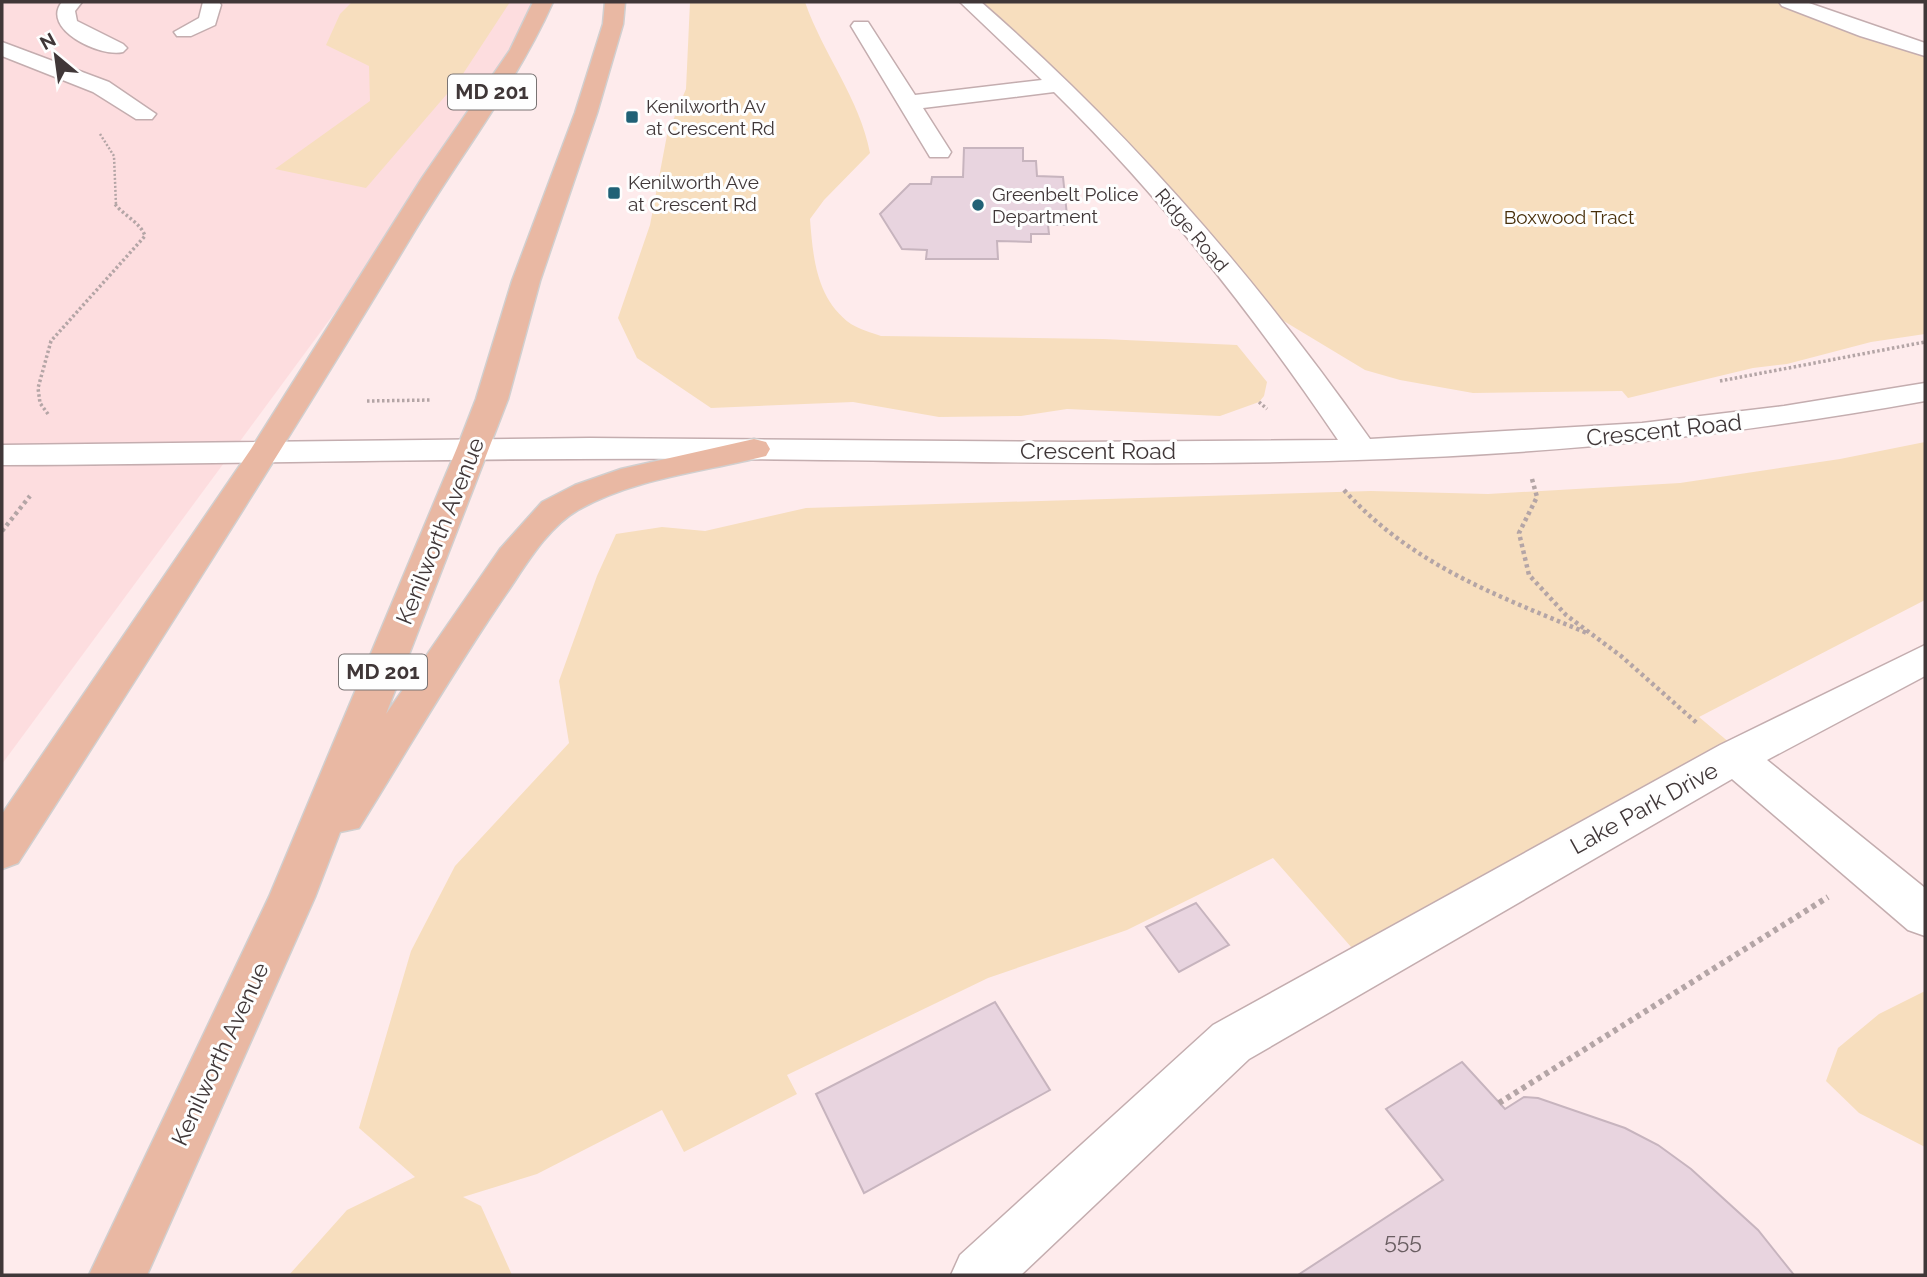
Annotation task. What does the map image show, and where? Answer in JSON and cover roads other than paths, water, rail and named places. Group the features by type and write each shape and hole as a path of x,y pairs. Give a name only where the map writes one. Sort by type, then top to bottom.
{"main road":[{"name":"MD 201","path":"2,849 267,450 434,178 521,50 543,2"},
{"name":"Kenilworth Avenue","path":"118,1275 292,897 473,448 492,399 526,281 586,113 613,24 615,2"},
{"path":"292,897 472,614 524,541 542,521 564,504 607,484 754,449"}],"street":[{"name":"Ridge Road","path":"970,2 1061,84 1151,181 1252,302 1361,450"},
{"path":"1789,2 1867,32 1925,50"},
{"path":"69,4 65,21 72,28 116,48"},
{"path":"184,32 208,21 211,5"},
{"path":"861,26 939,152"},
{"path":"2,48 43,67 101,87 145,114"},
{"path":"908,103 1061,84"},
{"name":"Crescent Road","path":"2,455 473,448 1361,450 1644,433 1811,412 1925,392"},
{"name":"Lake Park Drive","path":"979,1275 1231,1042 1735,757 1925,659"},
{"path":"1735,757 1923,911"}],"place":[{"name":"Kenilworth Av at Crescent Rd","path":"632,117"},
{"name":"Kenilworth Ave at Crescent Rd","path":"614,193"},
{"name":"Greenbelt Police Department","path":"978,205"}],"park label":[{"name":"Boxwood Tract","path":"1569,217"}]}
